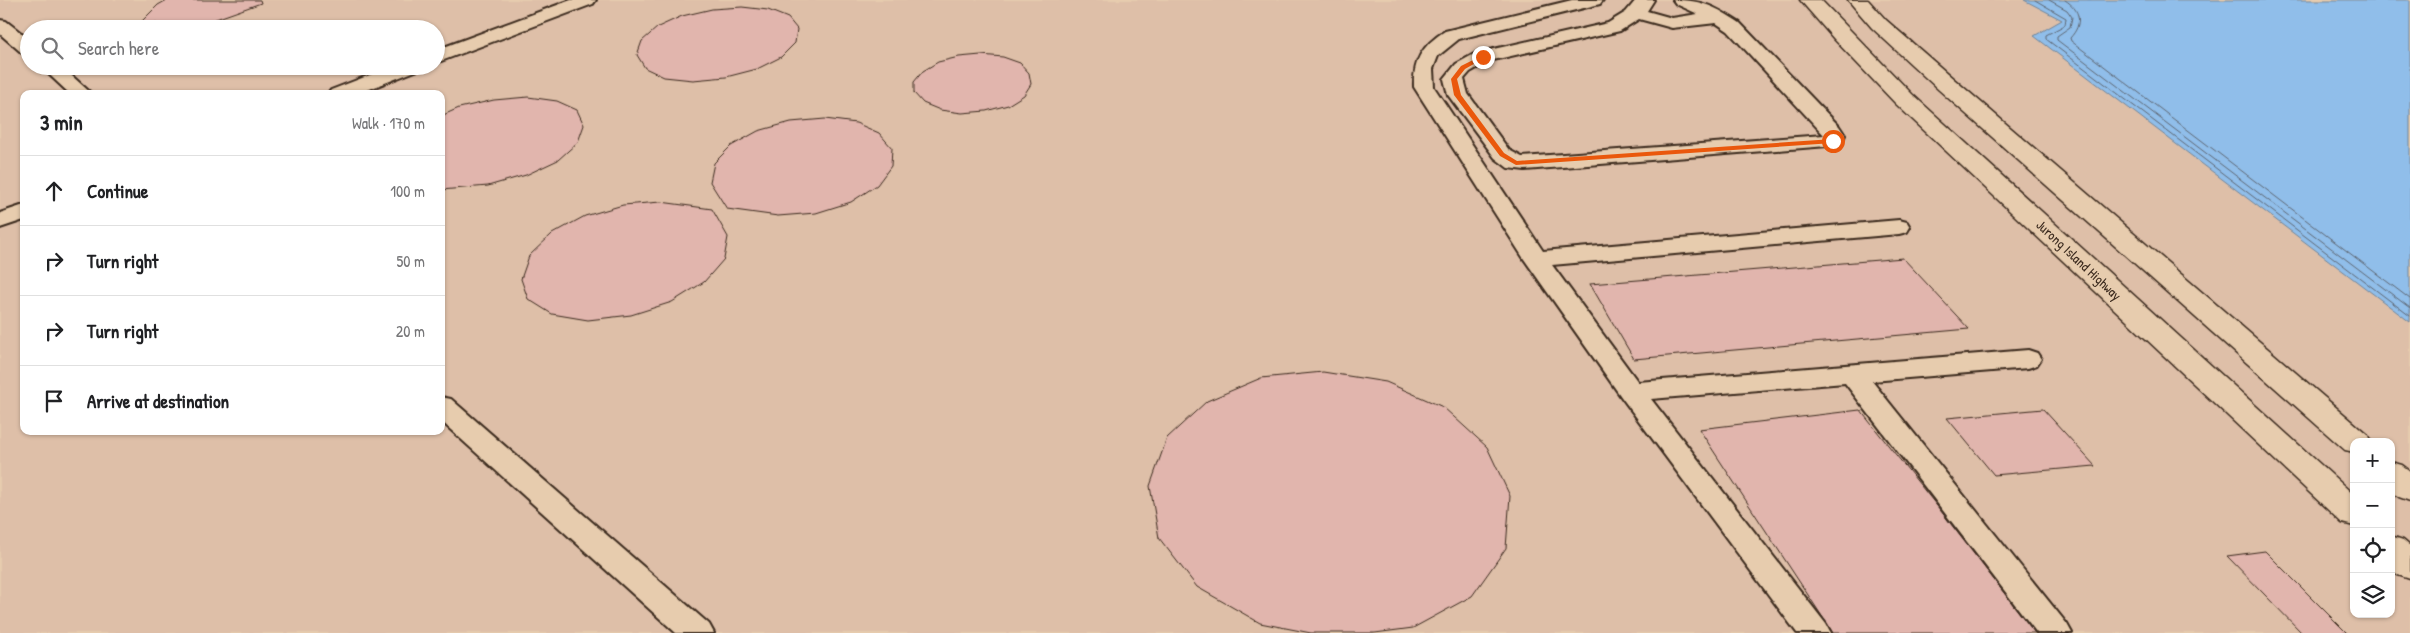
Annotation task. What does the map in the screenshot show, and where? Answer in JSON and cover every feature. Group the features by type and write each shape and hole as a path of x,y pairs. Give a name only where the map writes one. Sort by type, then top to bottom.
{"main road":[{"path":"1789,0 1841,35"},
{"name":"Jurong Island Highway","path":"1810,0 1841,35 1904,99 2350,510"},
{"path":"1824,16 1830,10 1864,7 1955,92 2351,438"},
{"path":"2395,476 2410,489"},
{"path":"2395,553 2410,566"}],"lane":[{"path":"445,54 587,0"},
{"path":"1594,0 1452,34 1437,44 1425,59 1424,87 1536,259 1631,392 1815,633"},
{"path":"1682,0 1718,17 1734,27 1832,130 1835,135 1833,141 1519,164 1508,160 1502,154 1458,95 1454,79 1463,68 1483,57 1614,27 1628,20 1640,6 1672,23 1718,17"},
{"path":"0,25 20,42"},
{"path":"60,75 77,90"},
{"path":"348,90 388,75"},
{"path":"0,221 20,214"},
{"path":"1536,259 1899,227"},
{"path":"1631,392 2028,359"},
{"path":"1852,374 2056,633"},
{"path":"445,410 698,633"}],"shaded area":[{"path":"0,0 2024,0 2063,20 2035,37 2410,322 2410,633 0,633"}],"water":[{"path":"2024,0 2410,0 2410,322 2034,36 2062,20"}],"building":[{"path":"167,0 260,0 261,3 213,20 143,20 158,5"},
{"path":"742,7 768,10 788,18 797,29 795,43 781,57 757,69 726,77 693,80 664,77 645,68 637,55 642,41 658,27 682,16 712,9"},
{"path":"981,55 1003,57 1020,63 1029,73 1031,84 1024,95 1008,105 986,111 962,113 940,110 923,103 914,93 914,82 923,71 938,62 959,57"},
{"path":"528,97 557,101 577,110 584,125 578,142 558,160 526,175 488,186 445,190 445,114 459,108 494,100"},
{"path":"825,119 856,123 879,133 892,148 891,166 877,185 851,202 816,213 778,216 727,209 710,182 714,163 731,146 758,131 791,122"},
{"path":"661,202 712,209 728,237 724,259 704,282 672,302 631,315 588,320 552,314 528,299 521,279 529,256 552,234 585,216 623,205"},
{"path":"1903,258 1969,329 1634,359 1590,284"},
{"path":"1323,372 1386,382 1443,407 1487,447 1510,496 1506,548 1472,596 1413,628 1375,633 1311,633 1260,623 1197,587 1159,538 1150,486 1167,438 1207,401 1261,378"},
{"path":"2043,409 2095,466 1994,475 1947,418"},
{"path":"1860,410 2035,633 1833,633 1699,429"},
{"path":"2265,551 2347,633 2302,633 2227,556"}],"route":[{"path":"1483,57 1463,68 1454,79 1458,95 1502,154 1508,160 1516,163 1525,164 1833,141"}]}
